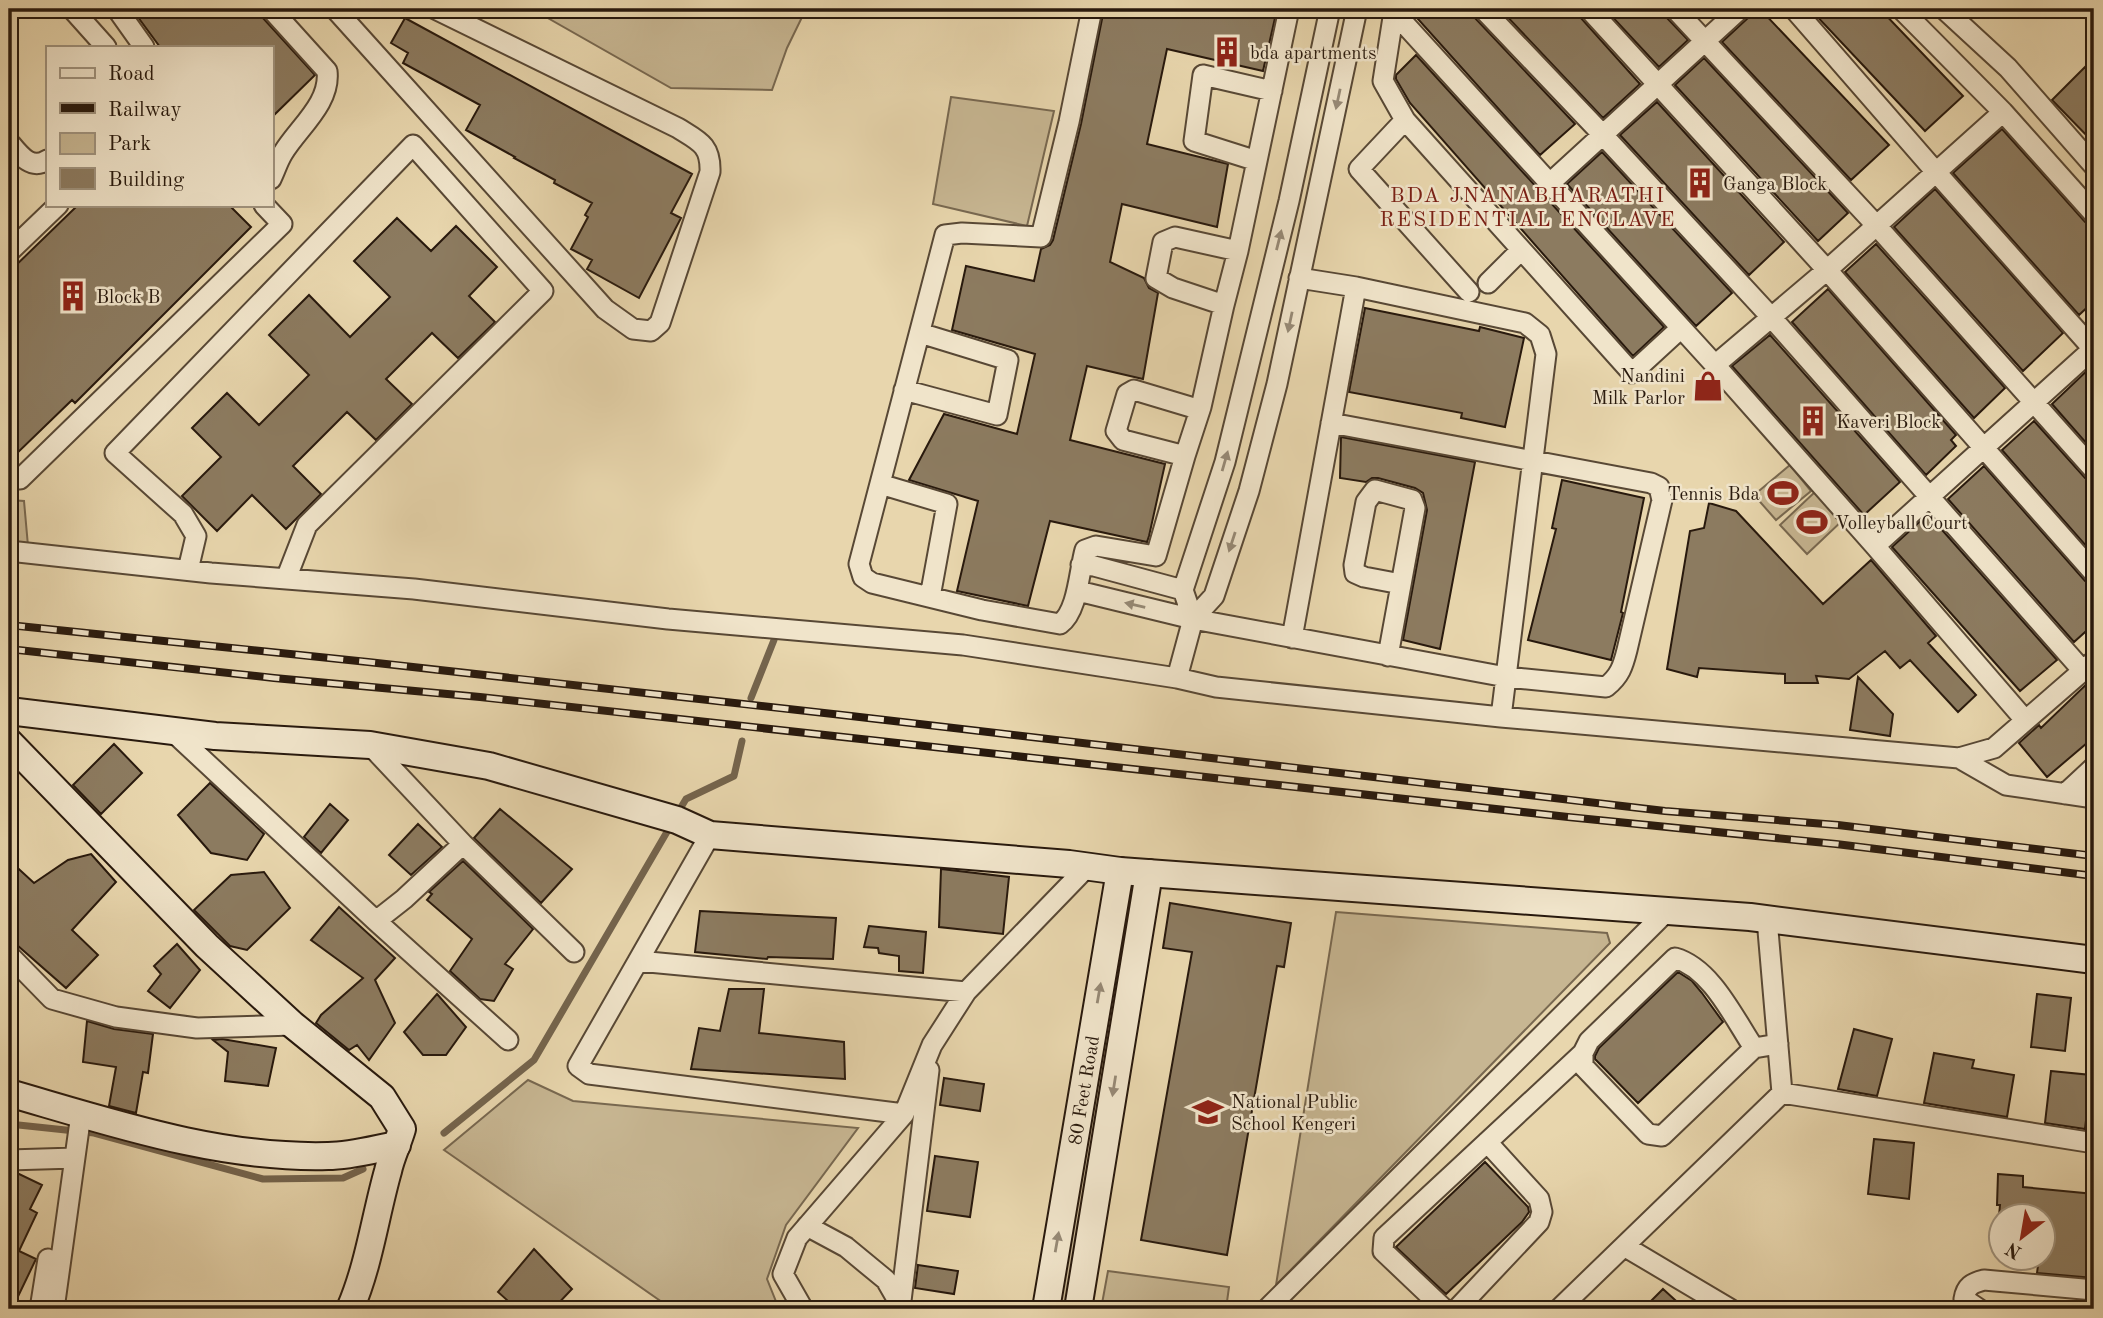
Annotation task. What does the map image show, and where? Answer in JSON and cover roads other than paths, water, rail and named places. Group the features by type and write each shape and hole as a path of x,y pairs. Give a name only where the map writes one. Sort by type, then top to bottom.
{"street":[{"path":"72,9 105,46"},
{"path":"117,9 143,46"},
{"path":"271,9 322,64 328,79 323,97 283,153 273,175"},
{"path":"335,9 605,309 633,329 652,331 660,323 710,172 710,156 701,142 678,128 435,9"},
{"path":"1092,9 1069,122 1041,237 945,234 859,564 863,577 872,583 982,610 1060,624 1065,620 1078,591 1077,584 1085,550 1096,546 1156,556 1202,407 1289,9"},
{"path":"1193,619 1184,590 1225,462 1289,201 1330,9"},
{"path":"1177,678 1193,619 1214,596 1248,491 1278,384 1357,9"},
{"path":"9,551 188,570 414,589 681,620 963,645 1177,678 1216,687 1501,717 1958,758 1994,748 2089,666 1929,498 1771,317 1483,9"},
{"path":"1589,9 1827,270 2094,573"},
{"path":"1675,9 1876,225 2094,470"},
{"path":"1549,184 1740,9"},
{"path":"1794,9 1934,172 2094,349 1875,546"},
{"path":"1901,9 2003,112 2094,214"},
{"path":"1944,9 2008,68 2094,166"},
{"path":"1394,10 1383,81 1405,120 1632,373 1681,328"},
{"path":"1394,10 1715,365 2025,720"},
{"path":"1257,161 1194,141 1203,75 1272,91"},
{"path":"1715,365 1827,270 2003,112"},
{"path":"1405,120 1359,169 1469,292"},
{"path":"9,142 26,160 40,165 46,161"},
{"path":"188,570 196,536 183,514 115,453 412,145 543,290 307,525 286,579"},
{"path":"9,252 57,206"},
{"path":"9,479 20,479 282,224 265,206"},
{"path":"1224,305 1173,288 1156,278 1163,242 1175,237 1238,251"},
{"path":"1488,283 1521,250"},
{"path":"1299,278 1356,287 1525,323 1540,335 1546,354 1501,717"},
{"path":"1293,638 1356,287"},
{"path":"904,390 998,415 1008,360 920,333"},
{"path":"1185,456 1123,440 1116,431 1127,394 1133,390 1194,408 1202,407"},
{"path":"1078,591 1193,619 1506,677 1606,687 1617,677 1622,670 1662,499 1659,487 1651,483 1331,423"},
{"path":"880,484 947,503 930,597"},
{"path":"1388,656 1415,508 1412,499 1375,490 1366,502 1354,565 1355,573 1401,584"},
{"path":"1081,565 1184,590"},
{"path":"9,710 215,736 370,745 489,766 670,818 710,835 1120,871 1767,919 2094,960"},
{"path":"172,730 508,1040"},
{"path":"9,742 207,946 293,1025 382,1097 402,1129 388,1169 359,1289 350,1309"},
{"path":"370,745 463,844 574,952"},
{"path":"1958,758 2006,785 2094,798"},
{"path":"2065,794 2094,767"},
{"path":"710,835 578,1066 589,1074 904,1114"},
{"path":"376,921 463,844"},
{"path":"803,1309 783,1274 797,1238 904,1114 932,1045 966,992 1087,867"},
{"name":"80 Feet Road","path":"1046,1309 1120,871"},
{"name":"80 Feet Road","path":"1078,1309 1149,873"},
{"path":"1267,1309 1667,911"},
{"path":"1767,919 1782,1093"},
{"path":"9,955 52,999 116,1017 197,1028 293,1025"},
{"path":"1754,1048 1703,973 1687,962 1675,958 1589,1041 1583,1066 1648,1134 1662,1136 1754,1048 1778,1044"},
{"path":"638,961 966,992"},
{"path":"901,1308 932,1045"},
{"path":"1444,1309 1383,1251 1384,1238 1584,1053"},
{"path":"9,1093 80,1123 207,1147 277,1156 331,1156 397,1145"},
{"path":"1782,1093 2094,1143"},
{"path":"1571,1305 1624,1246 1782,1093"},
{"path":"40,1309 70,1158 80,1123"},
{"path":"1457,1309 1539,1223 1542,1212 1539,1199 1487,1142"},
{"path":"9,1160 70,1158"},
{"path":"54,1309 70,1158"},
{"path":"807,1226 846,1247 886,1280 901,1308"},
{"path":"1624,1246 1730,1309"},
{"path":"1979,1309 1964,1298 1965,1291 1972,1283 1984,1280 2094,1290"}],"waterway":[{"path":"751,698 774,640"},
{"path":"677,814 686,799 734,776 742,741"},
{"path":"444,1133 534,1060 671,825"},
{"path":"9,1124 94,1133 263,1179 343,1178 363,1169"}],"railway":[{"path":"9,625 368,662 1665,811 1838,825 2094,856"},
{"path":"9,649 480,697 1836,844 2094,876"}],"place":[{"name":"bda apartments","path":"1227,52"},
{"name":"Ganga Block","path":"1700,183"},
{"name":"Block B","path":"73,296"},
{"name":"Nandini Milk Parlor","path":"1708,386"},
{"name":"Kaveri Block","path":"1813,421"},
{"name":"Tennis Bda","path":"1783,493"},
{"name":"Volleyball Court","path":"1812,522"},
{"name":"National Public School Kengeri","path":"1208,1112"}],"district":[{"name":"BDA JNANABHARATHI RESIDENTIAL ENCLAVE","path":"1528,207"}]}
